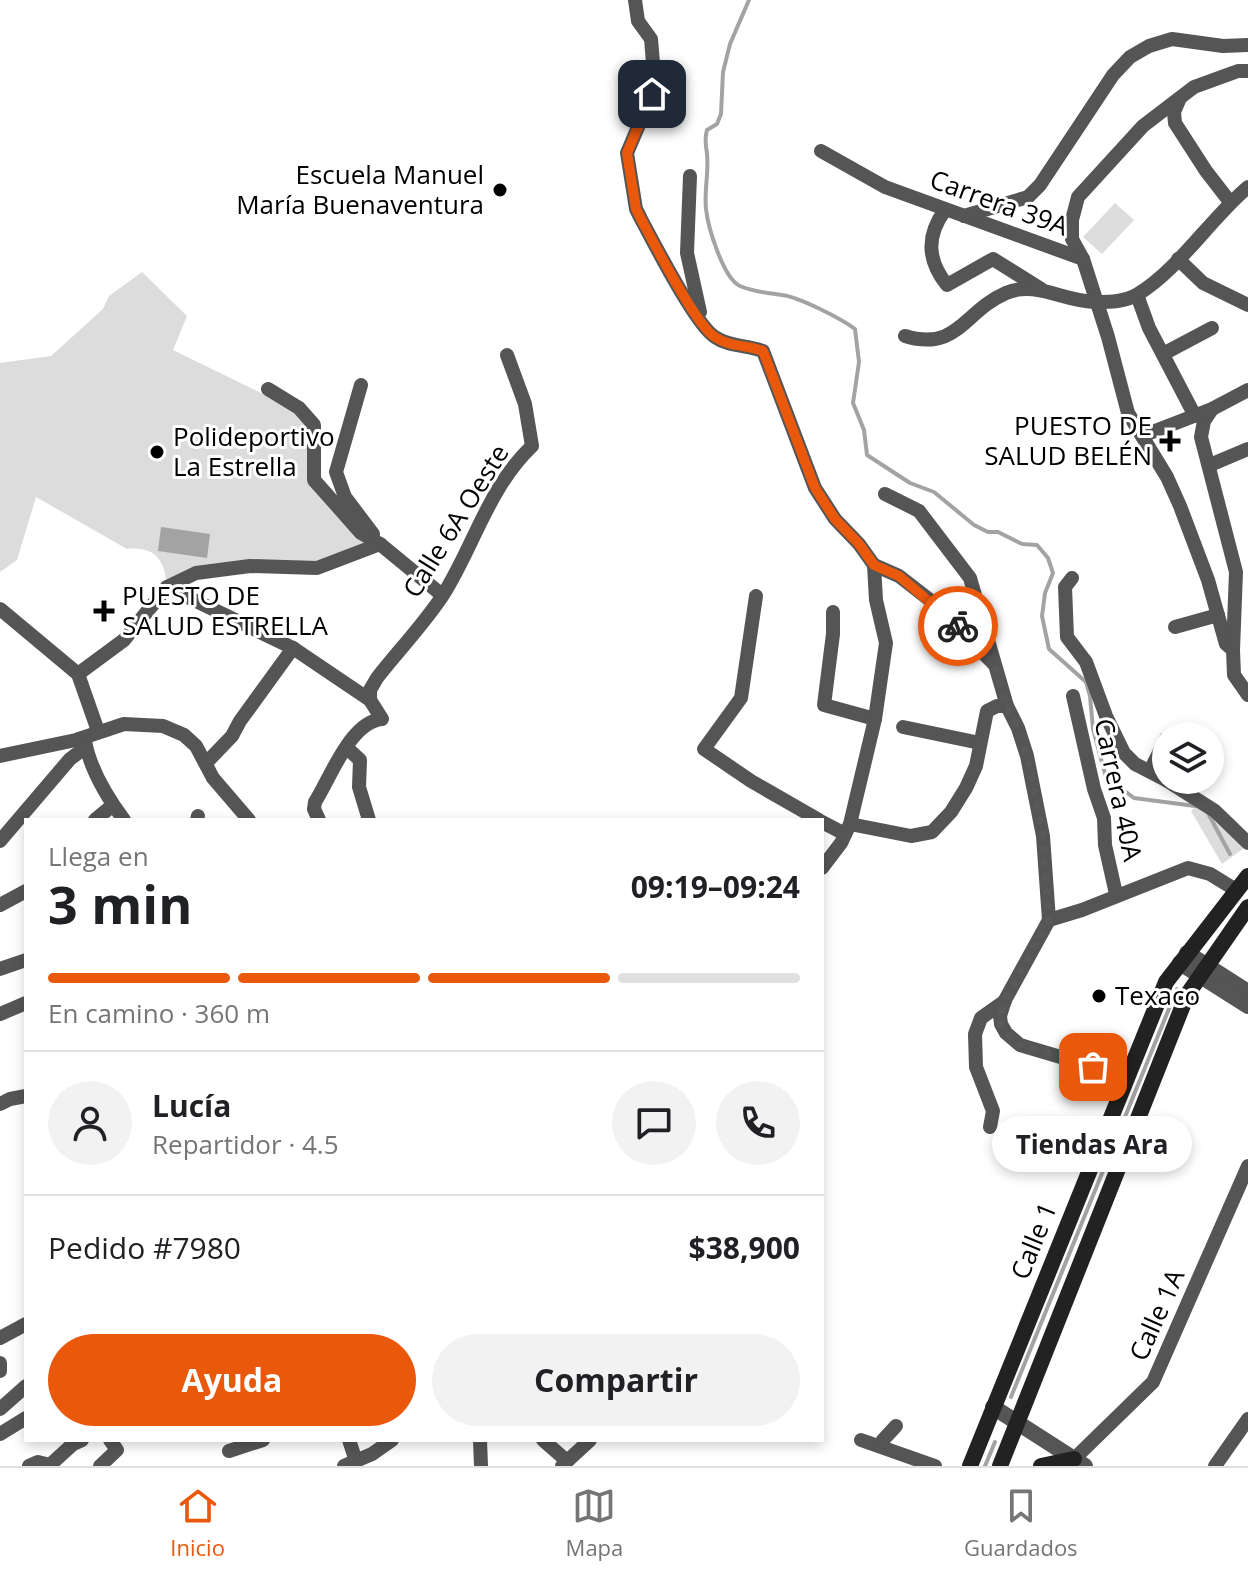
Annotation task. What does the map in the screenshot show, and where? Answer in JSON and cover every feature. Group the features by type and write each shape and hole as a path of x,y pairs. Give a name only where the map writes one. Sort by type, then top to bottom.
{"main road":[{"name":"Calle 1","path":"970,1466 1166,982 1248,876"},
{"name":"Calle 1","path":"1000,1466 1187,995 1248,907"},
{"path":"1041,1466 1079,1463"}],"street":[{"path":"635,0 638,21 651,39 653,63 652,94 627,153 636,209 712,336 727,343 763,351 815,488 835,519 874,565 899,576 935,604 994,664"},
{"path":"964,216 1028,197 1040,185 1113,75 1130,57 1149,46 1172,39 1223,46 1248,45"},
{"path":"1083,259 1072,239 1072,220 1078,197 1143,126 1180,97 1194,87 1245,69"},
{"path":"1180,97 1174,112 1175,123 1230,202"},
{"name":"Carrera 39A","path":"821,151 885,187 1083,259 1128,413 1167,477 1180,506 1208,580 1226,644 1233,650 1234,675 1248,695"},
{"path":"690,176 687,253 700,320"},
{"path":"945,210 935,223 930,240 931,256 937,272 947,285 993,259 1041,289 1066,299 1119,301 1137,295 1178,259 1230,202 1248,187"},
{"path":"1178,259 1203,283 1248,305"},
{"path":"905,336 925,342 942,340 996,298 1017,290 1041,289"},
{"path":"1137,295 1149,328 1195,416"},
{"path":"1163,354 1212,328"},
{"name":"Calle 6A Oeste","path":"370,700 370,690 377,678 442,595 493,497 516,461 532,446 525,404 510,361"},
{"path":"361,385 336,472 345,497 380,544"},
{"path":"268,389 299,408 314,425 314,480 361,533 380,544 442,595"},
{"path":"1142,436 1212,409 1248,390"},
{"path":"1212,409 1204,421 1201,437 1236,572 1233,650"},
{"path":"1210,465 1248,449"},
{"path":"885,494 919,511 970,578 1007,706 1027,756 1038,808 1049,920 1005,1000 1001,1024 1020,1045 1128,1077"},
{"path":"78,674 124,640 167,587 196,573 250,566 317,568 380,544"},
{"path":"824,865 848,829 875,719 886,643 876,600 874,565"},
{"path":"1072,578 1065,587 1067,637 1086,662 1124,753 1135,764 1150,771 1152,767"},
{"path":"167,587 293,648 370,700 382,719 368,722 347,748 315,802 318,818"},
{"path":"756,596 741,698 704,749 751,781 816,818"},
{"path":"0,609 78,674 90,738 87,756 123,818"},
{"path":"833,612 824,705 875,719"},
{"path":"1175,627 1218,615"},
{"path":"206,763 219,753 232,736 293,648"},
{"name":"Carrera 40A","path":"1073,696 1094,789 1104,818 1105,845 1116,894"},
{"path":"824,822 848,829 911,836 932,832 951,812 976,766 987,711 997,706 1007,706"},
{"path":"0,756 90,738 124,724 163,726 184,735 196,746 213,778 247,818"},
{"path":"903,727 980,743"},
{"path":"0,841 90,738"},
{"path":"347,748 360,760 359,787 368,818"},
{"path":"1188,794 1215,811 1248,843"},
{"path":"97,818 113,805"},
{"path":"1049,920 1188,868 1210,874 1236,890"},
{"path":"0,905 24,892"},
{"path":"1184,958 1248,992"},
{"path":"0,969 24,961"},
{"path":"1203,970 1248,1006"},
{"path":"990,1127 993,1111 976,1067 975,1034 981,1018 1005,1000"},
{"path":"0,1014 24,1004"},
{"path":"0,1104 24,1096"},
{"name":"Calle 1A","path":"1079,1463 1153,1382 1248,1166"},
{"path":"0,1338 24,1325"},
{"path":"0,1409 24,1388"},
{"path":"993,1407 1079,1463"},
{"path":"1,1436 24,1419"},
{"path":"1215,1466 1248,1419"},
{"path":"880,1446 896,1426"},
{"path":"861,1440 935,1466"},
{"path":"29,1466 38,1462 50,1466 78,1442"},
{"path":"100,1466 117,1450 113,1442"},
{"path":"229,1451 257,1442"},
{"path":"349,1442 350,1464 389,1442"},
{"path":"480,1442 481,1466"},
{"path":"545,1442 564,1464 588,1442"}],"shaded area":[{"path":"1115,203 1134,220 1102,254 1083,237"},
{"name":"Polideportivo La Estrella","path":"142,272 187,316 173,350 265,395 314,425 314,480 380,544 317,568 250,566 167,587 161,563 152,553 127,549 36,497 17,560 0,572 0,363 51,356 103,309 109,296"},
{"path":"161,527 210,534 207,558 158,551"},
{"path":"1200,803 1247,846 1222,864 1191,811"}],"waterway":[{"path":"749,0 730,44 723,72 721,114 717,124 707,130 706,137 706,209 722,263 740,286 799,300 855,329 859,362 853,403 864,430 867,455 910,483 934,492 974,525 1022,544 1037,545 1048,558 1053,573 1045,593 1042,616 1049,649 1086,682 1093,729 1106,777 1134,798 1195,806"},
{"path":"1209,815 1230,854"},
{"path":"1011,1397 1177,989"},
{"path":"985,1466 995,1442"}],"way so far":[{"path":"958,626 994,664 1027,756 1043,836 1049,920 1005,1000 1001,1024 1013,1041 1020,1045 1093,1067"}],"place":[{"name":"Escuela Manuel María Buenaventura","path":"500,190"},
{"name":"PUESTO DE SALUD BELÉN","path":"1170,441"},
{"name":"Polideportivo La Estrella","path":"157,452"},
{"name":"PUESTO DE SALUD ESTRELLA","path":"104,611"},
{"name":"Texaco","path":"1099,996"},
{"name":"Tiendas Ara","path":"1093,1067"}],"route":[{"path":"652,94 627,153 636,209 641,219 712,336 727,343 753,347 763,351 768,358 780,399 815,488 835,519 874,565 899,576 958,626"}]}
